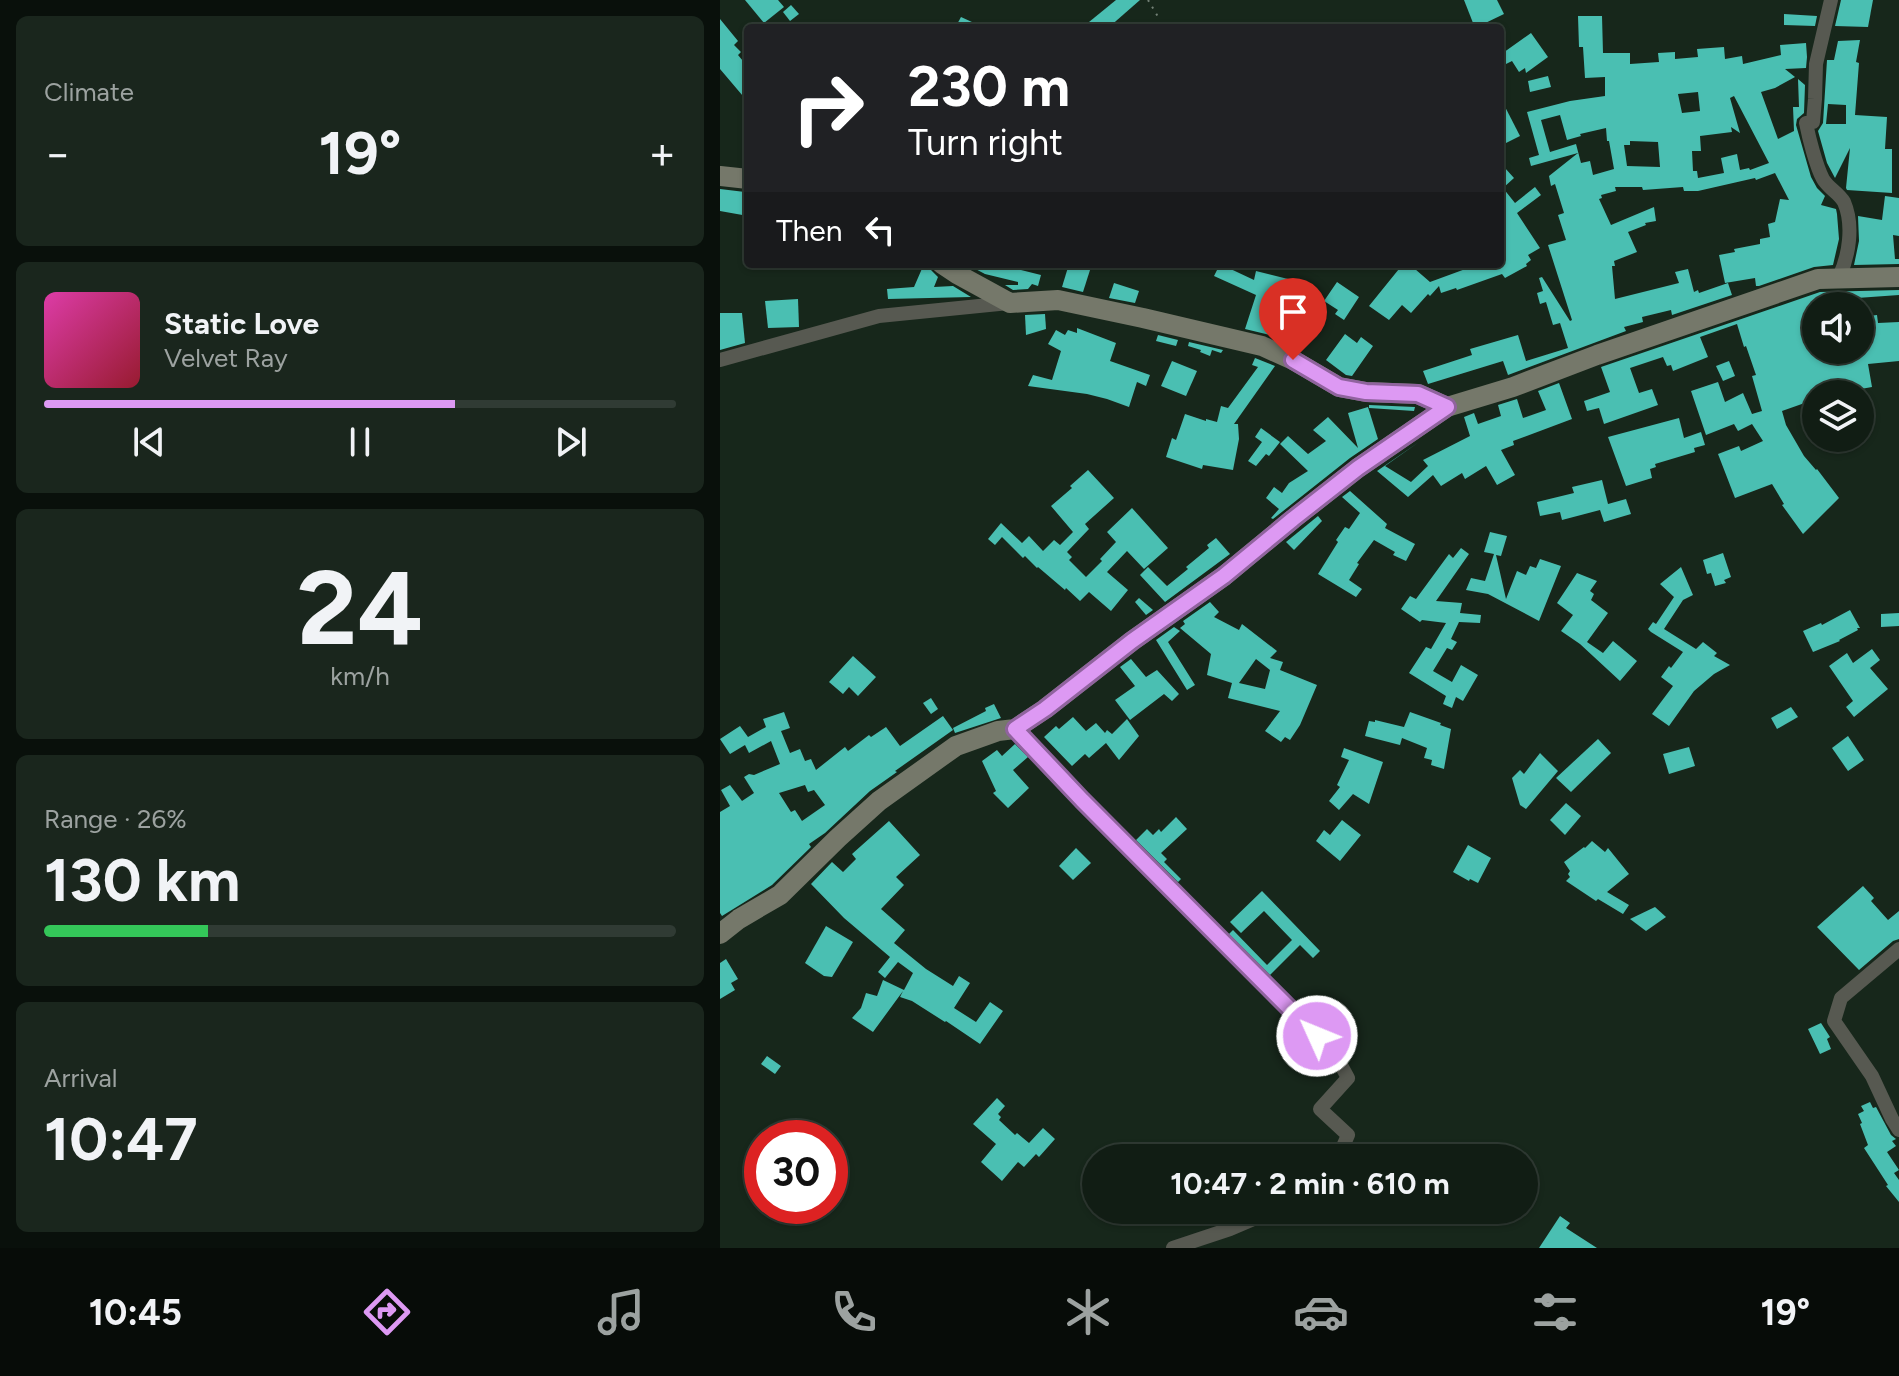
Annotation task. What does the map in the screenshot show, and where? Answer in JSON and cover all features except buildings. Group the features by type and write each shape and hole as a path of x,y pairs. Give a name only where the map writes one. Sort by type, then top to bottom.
{"street":[{"path":"1831,0 1816,64 1813,122 1806,123 1824,181 1843,201 1848,217 1848,251 1839,277"},
{"path":"720,176 744,179"},
{"path":"948,268 1010,303"},
{"path":"720,934 780,895 879,801 956,746 998,731 1015,729 1045,709 1132,641 1224,576 1358,468 1447,407 1513,387 1818,279 1899,277"},
{"path":"720,360 879,316 1058,300 1262,346 1339,387 1366,392 1418,394 1447,407"},
{"path":"1015,729 1335,1054 1348,1078 1320,1109 1348,1135 1344,1144"},
{"path":"1899,949 1841,998 1834,1021 1872,1076 1899,1130"},
{"path":"1173,1248 1242,1224"}],"path":[{"path":"1148,0 1160,20"}],"route":[{"path":"1293,360 1339,387 1366,392 1418,394 1447,407 1358,468 1224,576 1015,729 1317,1036"}]}
